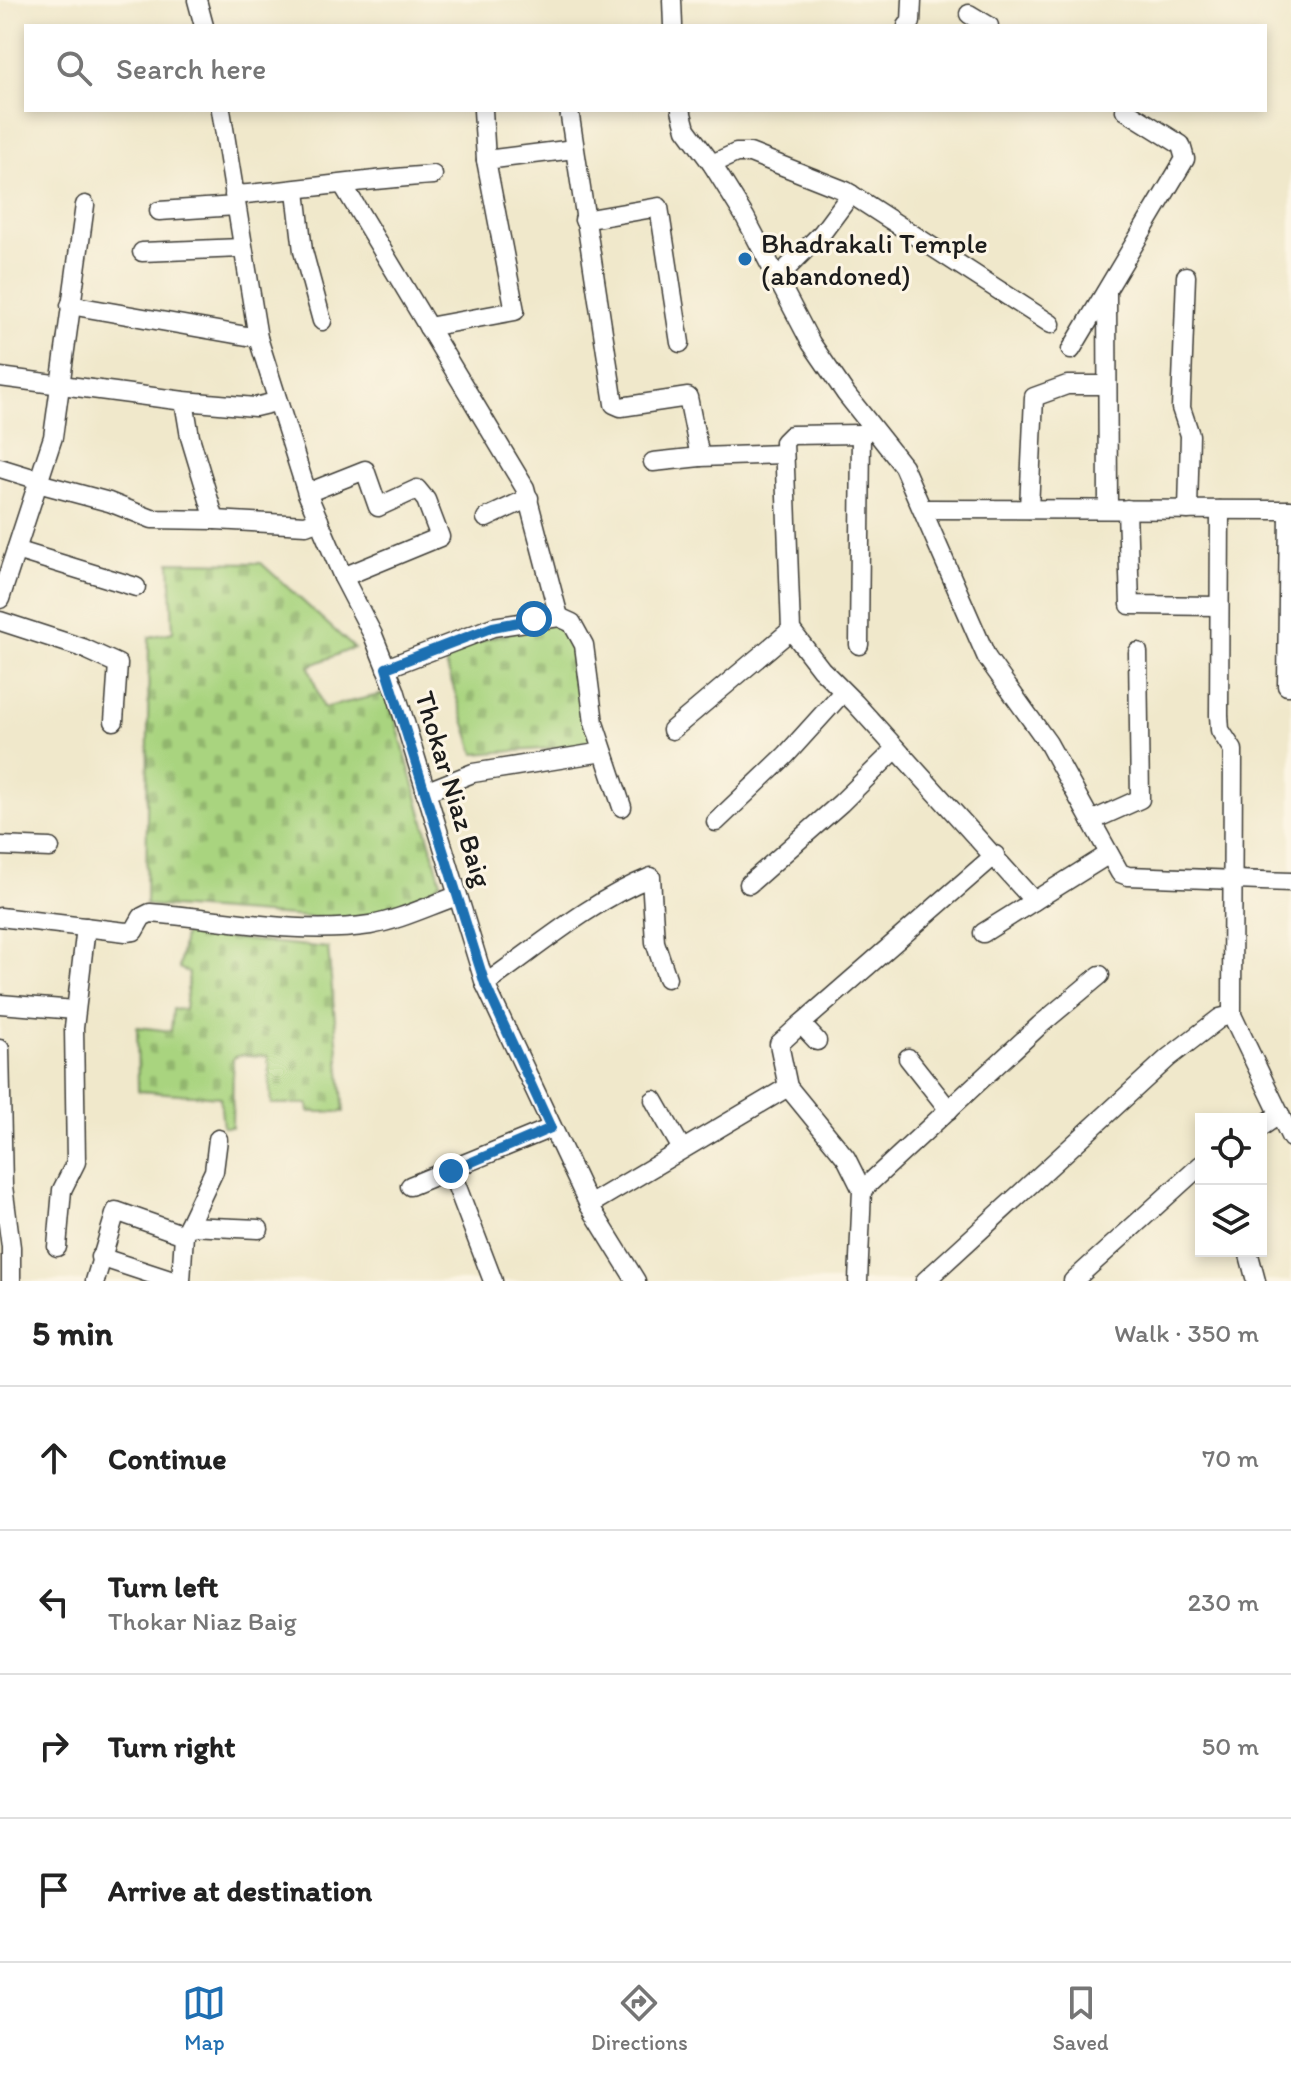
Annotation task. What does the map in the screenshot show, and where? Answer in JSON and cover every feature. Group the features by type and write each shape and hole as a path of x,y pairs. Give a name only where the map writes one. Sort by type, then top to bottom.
{"street":[{"path":"197,0 203,24"},
{"path":"672,0 673,24"},
{"path":"909,24 912,0"},
{"path":"969,14 986,24"},
{"name":"Thokar Niaz Baig","path":"221,112 258,338 307,493 386,668 485,984 589,1205 636,1281"},
{"path":"428,327 515,311 486,160 483,112"},
{"path":"569,112 614,404 621,407 688,397 700,457"},
{"path":"682,112 686,129 745,217 811,343 868,430 903,466 987,658 1048,743 1120,873 1128,876 1291,882"},
{"path":"1071,350 1185,159 1181,145 1128,112"},
{"path":"486,160 574,149"},
{"path":"712,164 736,153 750,153 851,194 1051,324"},
{"path":"159,211 380,179 433,175"},
{"path":"343,185 529,498 559,617"},
{"path":"296,191 303,251 322,321"},
{"path":"776,279 822,233 851,194"},
{"path":"0,599 53,437 85,205"},
{"path":"584,220 659,207 680,343"},
{"path":"142,252 242,248"},
{"path":"1186,276 1181,408 1190,435 1188,510"},
{"path":"1107,289 1107,385 1130,605 1219,606"},
{"path":"70,305 258,338"},
{"path":"0,377 184,401 255,407 276,402"},
{"path":"1029,509 1034,397 1067,385 1107,385"},
{"path":"184,401 190,437 215,520"},
{"path":"868,430 791,435 784,442 791,630 821,669 1034,901"},
{"path":"859,645 868,430"},
{"path":"653,462 784,454"},
{"path":"0,468 109,502 152,519 306,525 319,520"},
{"path":"307,493 365,470 378,507 417,489 426,500 440,537 343,577"},
{"path":"486,518 529,498"},
{"path":"923,509 1290,510 1287,686 1291,686"},
{"path":"1220,510 1220,730 1233,750 1232,1015 1291,1138"},
{"path":"16,550 136,587"},
{"path":"386,668 493,627 559,617 572,623 584,645 594,723 622,807"},
{"path":"0,621 83,648 118,664 114,721"},
{"path":"672,730 791,630"},
{"path":"1091,821 1140,799 1138,652"},
{"path":"716,822 786,755 843,692"},
{"path":"749,884 841,803 896,749"},
{"path":"425,792 473,773 603,752"},
{"path":"0,846 50,848"},
{"path":"983,933 1109,854"},
{"path":"858,1281 862,1190 846,1158 788,1087 779,1044 995,855"},
{"path":"485,984 601,904 651,877 655,942 667,978"},
{"path":"0,917 130,932 134,931 142,917 150,913 275,926 329,928 393,920 457,896"},
{"path":"57,1247 62,1190 76,1162 75,1010 86,927"},
{"path":"862,1190 1040,1025 1100,975"},
{"path":"0,1004 75,1010"},
{"path":"925,1281 1168,1058 1220,1018 1232,1015"},
{"path":"801,1024 817,1041"},
{"path":"0,1049 3,1186 11,1247 11,1281"},
{"path":"908,1058 949,1110"},
{"path":"589,1205 788,1087"},
{"path":"654,1100 682,1149"},
{"path":"1267,1123 1280,1114"},
{"path":"410,1186 551,1128"},
{"path":"100,1257 178,1281 186,1230 214,1171 218,1139"},
{"path":"1073,1281 1195,1170"},
{"path":"451,1171 493,1281"},
{"path":"95,1281 116,1211 186,1230 259,1229"},
{"path":"1250,1257 1256,1281"}],"green space":[{"path":"170,562 261,563 354,648 309,666 323,708 388,693 441,882 418,904 345,920 146,905 149,637 173,632"},
{"path":"534,625 556,625 578,635 592,745 475,754 442,652"},
{"path":"184,934 328,948 344,1112 309,1112 308,1104 271,1104 268,1056 241,1055 233,1058 232,1127 223,1127 220,1097 138,1091 137,1027 171,1031 173,1009 185,1010 189,973 179,968"}],"place":[{"name":"Bhadrakali Temple (abandoned)","path":"745,259"}],"route":[{"path":"451,1171 551,1128 485,984 386,668 493,627 534,619"}]}
